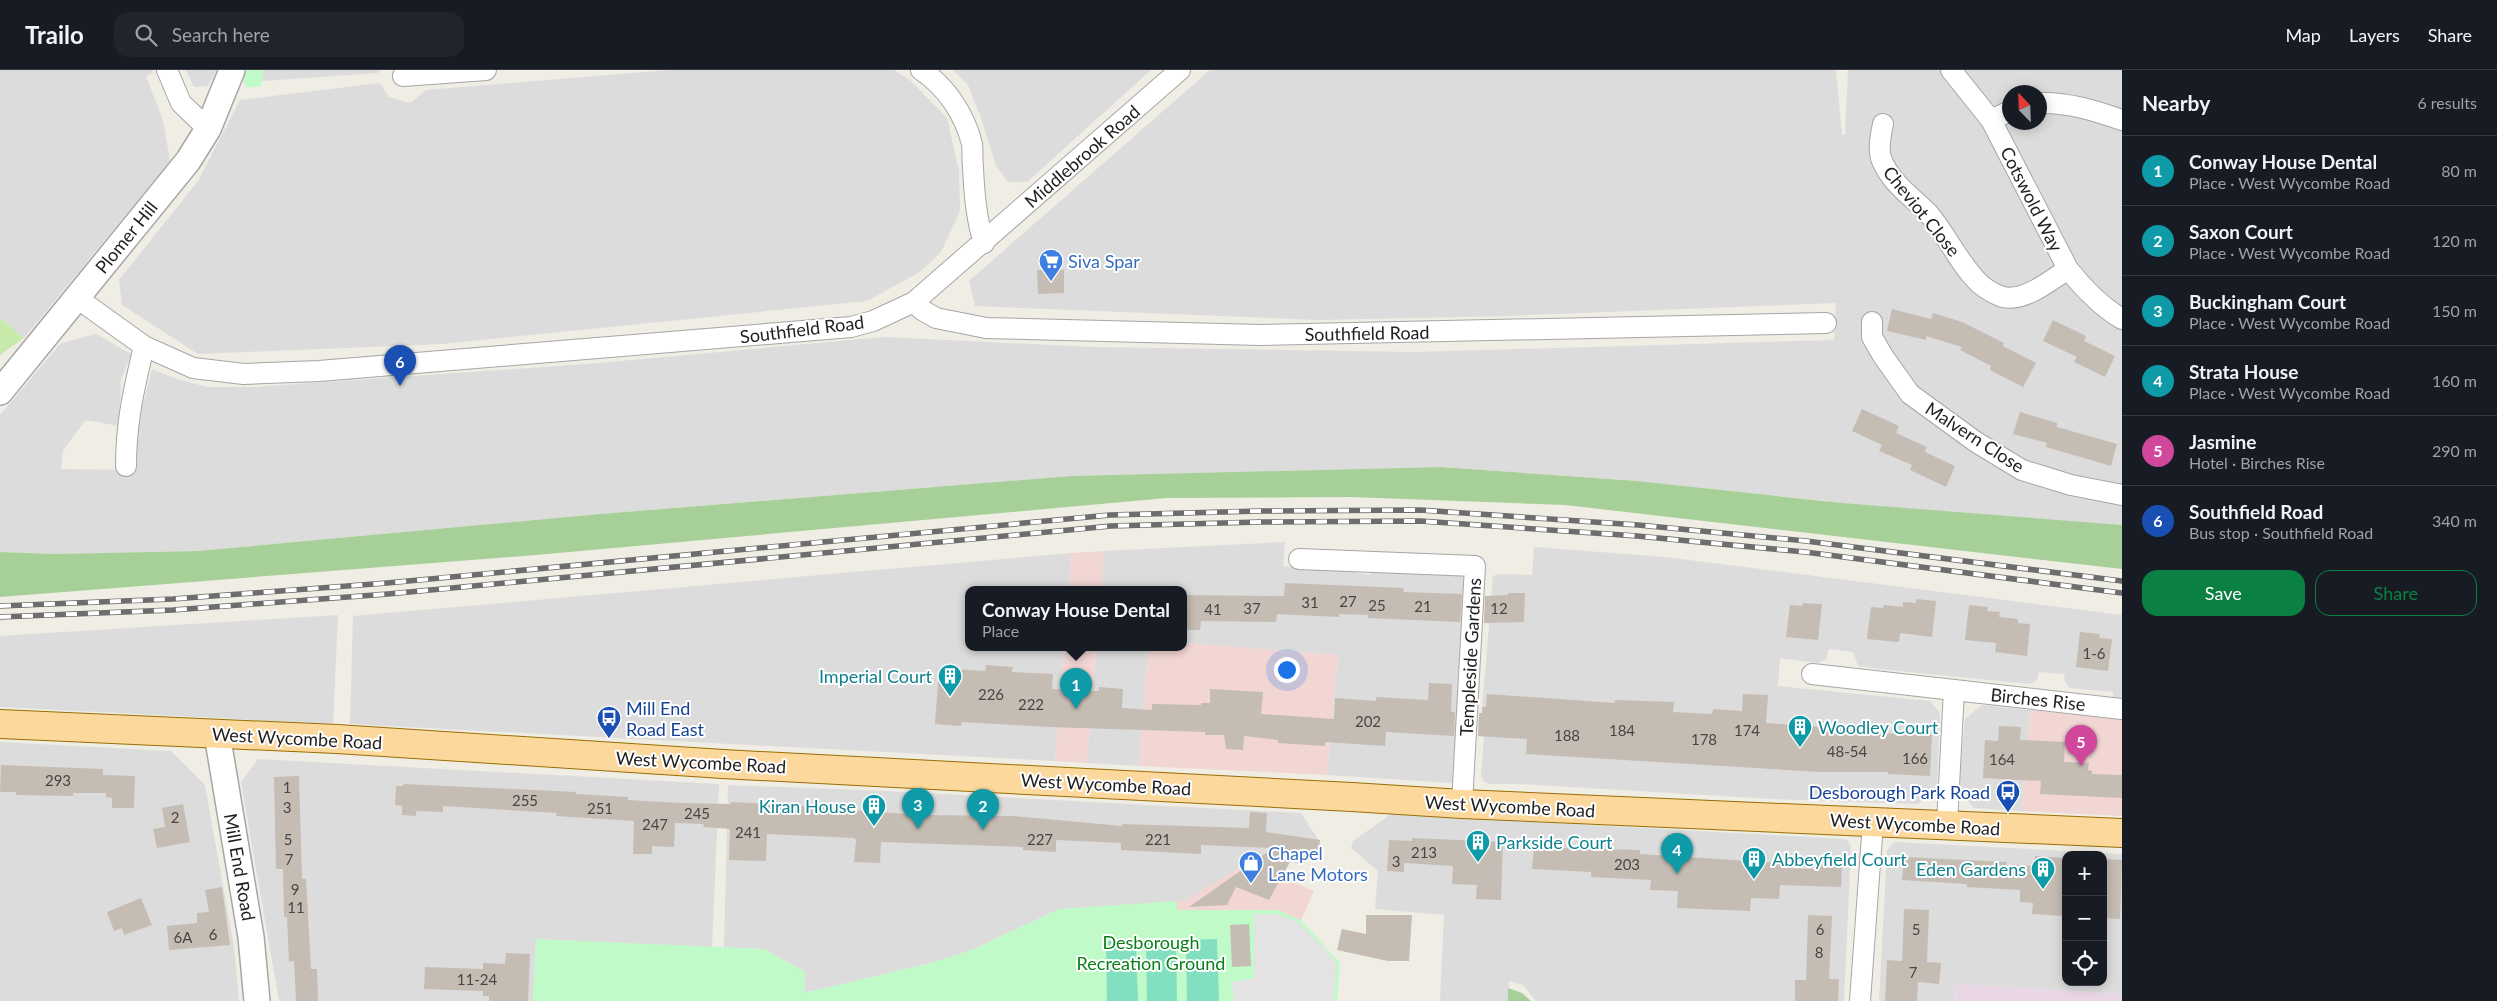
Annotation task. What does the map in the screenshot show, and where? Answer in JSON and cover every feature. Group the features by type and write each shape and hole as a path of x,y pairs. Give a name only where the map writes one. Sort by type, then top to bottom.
{"main road":[{"name":"West Wycombe Road","path":"0,724 337,739 723,764 1462,804 1947,824 2122,834"}],"street":[{"path":"167,70 181,103 208,129"},
{"name":"Plomer Hill","path":"1,390 188,161 208,129 232,70"},
{"path":"403,76 486,70"},
{"path":"921,70 943,89 955,104 966,125 972,146 977,217 984,243"},
{"name":"Middlebrook Road","path":"984,243 1180,70"},
{"name":"Cotswold Way","path":"1951,70 1991,120 2068,269 2085,290 2106,310 2122,319"},
{"path":"2047,103 2094,110 2122,120"},
{"path":"1991,120 2002,115"},
{"name":"Cheviot Close","path":"1883,124 1880,151 1883,164 1892,178 1928,214 1968,270 1990,292 2005,297 2024,294 2046,284 2068,269"},
{"name":"Southfield Road","path":"77,298 144,346 193,368 244,374 319,370 850,327 872,321 914,302 984,243"},
{"name":"Southfield Road","path":"914,302 922,310 936,318 986,328 1261,335 1826,324"},
{"name":"Malvern Close","path":"1872,322 1872,337 1882,356 1910,394 1976,442 2022,470 2071,485 2122,495"},
{"path":"126,466 126,441 130,401 144,346"},
{"name":"Templeside Gardens","path":"1299,559 1475,566 1462,804"},
{"name":"Birches Rise","path":"1812,674 2122,709"},
{"path":"1947,824 1954,690"},
{"name":"Mill End Road","path":"217,734 252,937 257,1001"},
{"path":"1860,1001 1873,822"}],"shaded area":[{"path":"0,70 152,70 153,73 146,76 163,120 170,161 24,338 0,318"},
{"path":"186,70 216,70 208,86 194,87"},
{"path":"264,70 380,70 378,73 262,81"},
{"path":"669,70 894,70 911,81 947,118 959,171 960,211 941,252 920,272 867,301 442,344 198,354 122,305 119,280 198,181 240,100 380,83 389,97 410,103 426,90"},
{"path":"953,70 1151,70 1027,182 1008,182 996,166 980,115 968,85"},
{"path":"1210,70 1836,70 1842,135 1845,135 1848,70 2122,70 2122,558 1826,501 1637,481 1441,467 1071,476 600,514 198,551 54,554 0,552 0,415 61,343 96,334 131,354 121,380 119,426 86,420 63,450 61,469 137,470 136,399 144,401 152,369 177,379 207,387 253,387 587,364 884,337 1093,347 1416,352 1834,340 1836,303 1508,316 1318,320 975,306 969,281"},
{"path":"1285,542 1283,566 1353,569 1356,573 1370,575 1374,568 1463,573 1467,579 1458,776 1451,783 1327,775 1338,655 1187,643 1187,586 1101,586 1104,551"},
{"path":"1534,547 1665,557 2122,615 2122,720 2111,719 2113,692 2070,688 2065,682 2064,674 2039,672 2037,680 2030,684 1889,670 1858,666 1853,652 1829,649 1826,659 1818,663 1780,658 1778,686 1930,701 1940,713 1937,788 1918,804 1772,799 1518,784 1489,784 1483,781 1481,775 1484,737 1480,736 1493,576 1498,574 1532,575"},
{"path":"1104,551 1101,586 1069,586 1071,553"},
{"path":"1071,553 1069,586 965,586 965,651 1064,651 1055,761 350,724 353,616"},
{"path":"338,615 333,724 0,707 0,636"},
{"path":"1187,643 1338,655 1327,775 1139,766 1148,651 1187,651"},
{"path":"1064,651 1096,651 1087,763 1055,761"},
{"path":"1096,651 1148,651 1139,766 1087,763"},
{"path":"1982,705 2030,710 2022,811 1973,808 1959,788 1965,719"},
{"path":"2030,710 2122,720 2122,816 2022,811"},
{"path":"0,742 171,751 205,785 234,947 239,1001 0,1001"},
{"path":"258,759 719,784 712,948 536,939 533,1001 279,1001 241,782"},
{"path":"728,785 885,791 1301,813 1319,841 1303,865 1266,857 1255,866 1248,863 1184,902 1059,909 972,950 931,963 804,993 805,972 764,949 724,948"},
{"path":"1391,814 1845,839 1851,847 1844,1001 1536,1001 1523,985 1509,981 1508,1001 1440,1001 1444,915 1375,909 1378,871 1351,848 1353,841"},
{"path":"1894,842 2065,851 2062,851 2062,986 2107,986 2107,853 2122,854 2122,994 1955,984 1954,1001 1879,1001 1887,850"},
{"path":"1248,863 1314,891 1301,920 1277,910 1177,910 1177,901 1184,901"},
{"path":"1254,914 1277,914 1298,922 1326,950 1337,965 1333,1001 1234,1001 1232,982 1254,978"},
{"path":"1955,984 2122,994 2122,1001 1954,1001"}],"green space":[{"path":"245,70 264,70 261,86 248,88 241,79"},
{"path":"0,318 24,338 0,355"},
{"path":"1441,467 1637,481 1842,503 2122,525 2122,569 1565,505 1350,497 1167,498 536,555 0,597 0,552 54,554 198,551 600,514 1071,476"},
{"name":"Desborough Recreation Ground","path":"1177,901 1177,910 1277,910 1301,920 1340,963 1337,1001 533,1001 536,939 764,949 805,972 804,993 931,963 972,950 1059,909"},
{"path":"1217,939 1219,1001 1187,1001 1186,940"},
{"path":"1176,940 1177,1001 1147,1001 1146,941"},
{"path":"1106,941 1136,941 1138,1001 1107,1001"},
{"path":"1508,988 1522,993 1531,1001 1508,1001"}],"building":[{"name":"Siva Spar","path":"1037,270 1064,270 1064,293 1038,294"},
{"path":"1892,309 1931,319 1933,313 1962,322 2004,343 2003,346 2036,363 2023,387 1990,370 1991,366 1960,350 1962,347 1926,336 1926,340 1887,331"},
{"path":"2053,320 2086,336 2084,341 2115,356 2105,377 2074,362 2077,357 2043,341"},
{"path":"1862,409 1899,426 1896,433 1927,447 1925,452 1955,466 1946,487 1910,470 1912,465 1879,451 1882,445 1852,431"},
{"path":"2020,412 2057,423 2057,427 2117,444 2111,466 2046,447 2047,443 2013,434"},
{"path":"1285,583 1404,588 1403,592 1462,594 1460,622 1368,618 1368,615 1339,614 1339,617 1277,614 1276,622 1201,621 1200,630 1187,630 1187,595 1284,596"},
{"path":"1508,593 1525,593 1524,622 1484,623 1485,596 1508,595"},
{"path":"1916,599 1936,601 1932,637 1900,633 1899,642 1867,639 1871,607 1883,608 1884,605 1903,607 1903,602 1916,603"},
{"path":"1803,603 1822,604 1818,640 1786,637 1790,605 1802,606"},
{"path":"1969,605 1988,607 1987,611 2000,612 1999,617 2018,619 2018,623 2030,624 2027,656 1995,652 1996,643 1965,640"},
{"path":"2080,632 2100,634 2099,638 2112,639 2108,671 2076,667"},
{"path":"986,665 1013,667 1012,672 1053,674 1052,689 1099,691 1099,687 1123,689 1122,708 1152,710 1152,704 1201,705 1201,703 1210,703 1210,689 1263,692 1261,714 1334,719 1335,698 1376,701 1376,697 1428,700 1429,683 1452,684 1451,712 1455,712 1454,736 1386,732 1385,746 1325,742 1325,746 1278,743 1278,740 1244,736 1243,750 1226,749 1224,735 1205,735 1205,732 962,722 961,726 935,724 939,668 985,671"},
{"path":"1487,694 1615,703 1615,700 1674,702 1673,712 1712,714 1713,709 1742,711 1743,694 1768,695 1766,723 1853,730 1853,732 1932,735 1930,776 1888,774 1888,772 1821,772 1526,754 1527,739 1478,736 1479,713 1482,713 1482,707 1486,707"},
{"path":"1999,726 2021,727 2020,740 2065,742 2064,762 2089,763 2088,770 2092,771 2092,774 2122,775 2122,798 2040,794 2041,781 1983,778 1985,740 1998,741"},
{"path":"1,765 103,769 103,775 135,776 134,808 112,808 112,798 106,797 106,793 73,793 73,796 16,795 16,792 0,792"},
{"path":"299,776 302,879 306,879 311,969 317,969 318,1001 296,1001 294,961 289,962 287,917 284,917 283,869 276,869 274,777"},
{"path":"404,784 576,792 576,794 628,797 628,800 680,803 731,804 731,802 821,807 821,804 837,804 837,809 906,814 906,807 924,808 924,815 1012,816 1122,826 1122,824 1249,828 1250,812 1267,813 1266,832 1320,840 1319,850 1305,850 1303,862 1291,860 1269,900 1236,887 1227,905 1189,907 1273,848 1201,845 1201,854 1121,850 1121,843 1056,840 1056,852 1023,850 1023,847 881,842 880,863 854,862 856,840 854,838 767,834 766,861 729,860 730,829 703,827 704,824 675,823 674,847 652,846 652,854 633,854 634,821 556,816 557,813 443,806 443,812 416,811 416,816 402,815 402,806 395,805 396,786 403,786"},
{"path":"183,804 190,842 157,848 153,829 165,827 162,808"},
{"path":"1412,838 1503,842 1501,900 1476,899 1477,885 1452,884 1453,866 1404,863 1404,872 1387,871 1389,840 1412,841"},
{"path":"1534,847 1640,850 1640,854 1781,863 1781,868 1816,869 1816,860 1842,861 1841,887 1780,885 1779,899 1751,898 1750,911 1677,908 1678,891 1650,890 1651,880 1591,877 1591,872 1532,869"},
{"path":"2035,856 2062,858 2062,916 2032,914 2033,903 2020,902 2020,890 1967,887 1967,884 1902,880 1904,857 2007,862 2006,865 2034,866"},
{"path":"2107,859 2122,860 2120,919 2107,918"},
{"path":"222,887 230,945 169,950 167,926 197,923 197,913 209,912 205,890"},
{"path":"141,898 152,925 124,935 122,928 114,931 107,912"},
{"path":"1904,909 1929,910 1927,962 1941,963 1939,984 1918,982 1917,1001 1885,1001 1887,960 1902,961"},
{"path":"1366,915 1412,915 1409,961 1388,961 1337,950 1342,929 1366,934"},
{"path":"1808,915 1832,916 1829,979 1839,979 1838,1001 1795,1001 1795,980 1806,980"},
{"path":"1249,924 1251,966 1232,967 1230,925"},
{"path":"506,953 530,954 528,1001 489,1001 489,996 483,996 483,991 424,989 425,967 483,969 483,963 505,964"}],"railway":[{"path":"0,606 173,599 387,583 1110,515 1260,511 1420,510 1638,525 1806,541 2122,581"},
{"path":"0,617 173,610 388,594 1111,526 1260,522 1420,521 1637,536 1805,552 2122,593"}],"place":[{"name":"Siva Spar","path":"1051,282"},
{"name":"Southfield Road","path":"400,386"},
{"name":"Imperial Court","path":"950,697"},
{"name":"Conway House Dental","path":"1076,709"},
{"name":"Mill End Road East","path":"609,739"},
{"name":"Woodley Court","path":"1800,748"},
{"name":"Jasmine","path":"2081,766"},
{"name":"Desborough Park Road","path":"2008,813"},
{"name":"Kiran House","path":"874,827"},
{"name":"Buckingham Court","path":"918,829"},
{"name":"Saxon Court","path":"983,830"},
{"name":"Parkside Court","path":"1478,863"},
{"name":"Strata House","path":"1677,874"},
{"name":"Abbeyfield Court","path":"1754,880"},
{"name":"Chapel Lane Motors","path":"1251,884"},
{"name":"Eden Gardens","path":"2043,890"}]}
